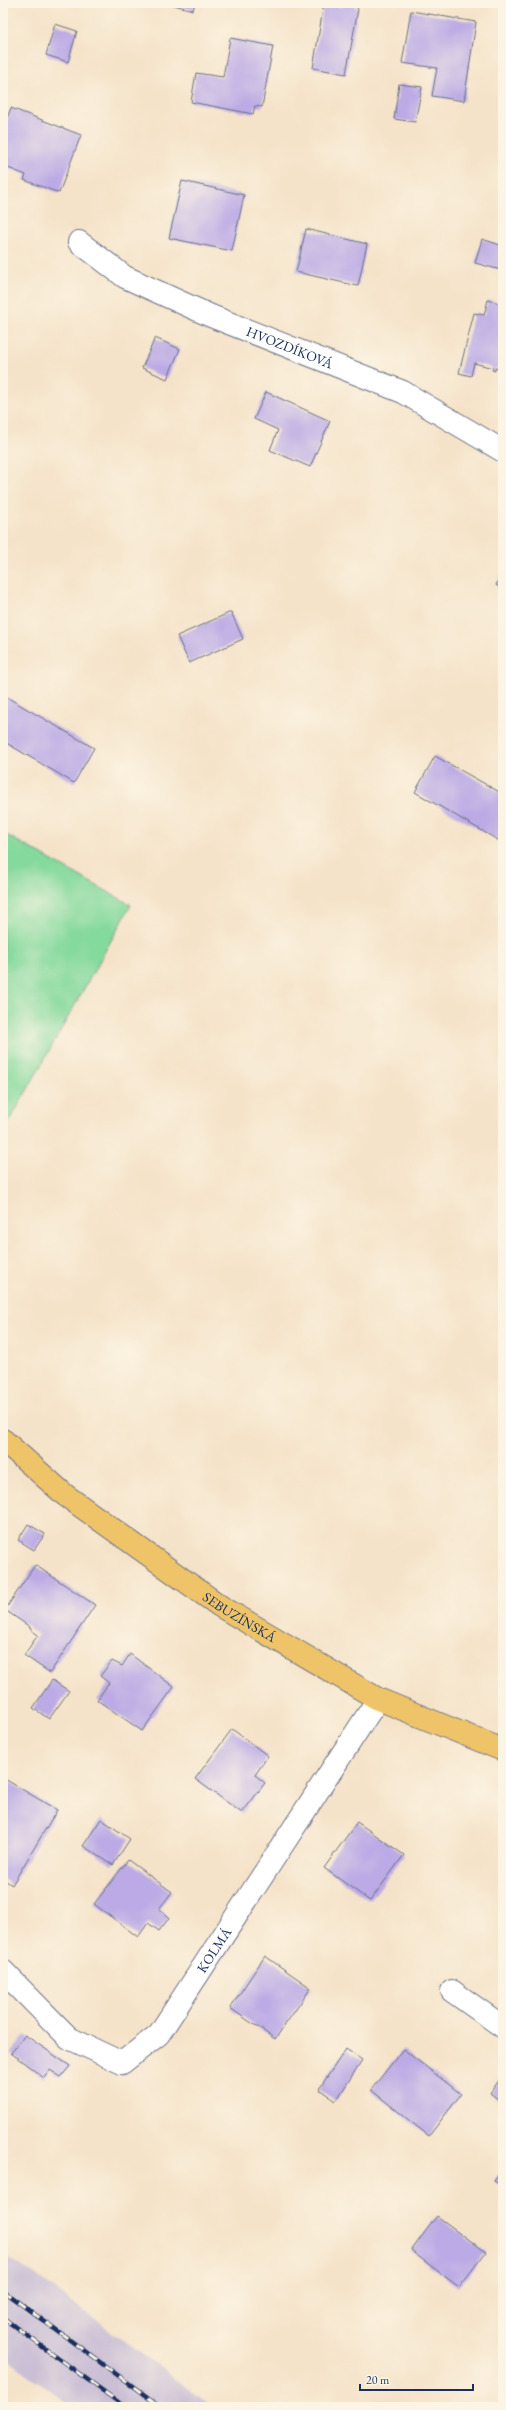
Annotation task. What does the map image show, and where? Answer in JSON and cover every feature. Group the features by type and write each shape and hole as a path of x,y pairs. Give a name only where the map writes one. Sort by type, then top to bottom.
{"main road":[{"name":"SEBUZÍNSKÁ","path":"3,1440 65,1495 220,1606 378,1699 503,1750"}],"street":[{"name":"HVOZDÍKOVÁ","path":"79,242 125,277 211,316 403,392 503,451"},
{"name":"KOLMÁ","path":"3,1970 69,2038 122,2063 159,2034 378,1699"},
{"path":"452,1991 503,2027"}],"shaded area":[{"path":"3,2254 38,2277 213,2407 73,2407 3,2356"}],"green space":[{"path":"3,833 131,905 3,1133"}],"building":[{"path":"166,3 195,3 193,10"},
{"path":"324,3 341,7 346,3 353,3 358,9 346,74 313,68"},
{"path":"411,11 476,22 464,101 432,96 437,68 402,63"},
{"path":"55,24 77,31 68,62 46,55"},
{"path":"230,38 273,46 262,107 255,106 253,114 191,102 196,73 223,77"},
{"path":"399,84 422,87 415,122 394,119"},
{"path":"11,108 81,135 59,193 24,180 26,175 3,166 3,128"},
{"path":"182,181 244,195 232,251 169,238"},
{"path":"306,229 367,244 358,286 296,272"},
{"path":"482,239 503,246 501,270 475,263"},
{"path":"488,300 503,304 503,370 495,368 495,371 492,370 493,368 474,363 471,376 459,373 474,313 484,315"},
{"path":"155,338 180,349 167,379 142,368"},
{"path":"266,392 330,421 310,467 270,450 278,430 254,419"},
{"path":"503,572 503,589 496,585"},
{"path":"231,612 243,639 189,663 177,636"},
{"path":"3,695 94,748 74,783 3,741"},
{"path":"435,756 503,794 503,843 415,792"},
{"path":"28,1524 45,1534 34,1550 18,1540"},
{"path":"35,1565 95,1605 50,1673 24,1655 38,1635 30,1629 30,1627 5,1610"},
{"path":"130,1654 174,1687 142,1731 97,1700 109,1683 100,1676 112,1661 122,1666"},
{"path":"52,1680 69,1691 49,1719 33,1708"},
{"path":"232,1729 268,1756 255,1775 265,1783 242,1813 195,1779"},
{"path":"3,1778 57,1810 12,1885 3,1879"},
{"path":"101,1819 130,1839 113,1865 83,1846"},
{"path":"357,1822 404,1855 370,1901 324,1868"},
{"path":"128,1860 172,1892 159,1909 169,1918 159,1931 148,1923 138,1937 94,1904"},
{"path":"503,1883 503,1892 499,1890"},
{"path":"265,1956 311,1988 275,2039 230,2008"},
{"path":"25,2035 70,2066 61,2077 50,2070 44,2078 11,2053"},
{"path":"346,2049 362,2060 336,2101 319,2089"},
{"path":"403,2049 461,2094 429,2136 371,2090"},
{"path":"503,2075 503,2103 490,2093"},
{"path":"503,2169 503,2187 494,2181"},
{"path":"437,2216 486,2252 459,2287 411,2251"}],"railway":[{"path":"3,2291 161,2407"},
{"path":"3,2318 125,2407"}]}
